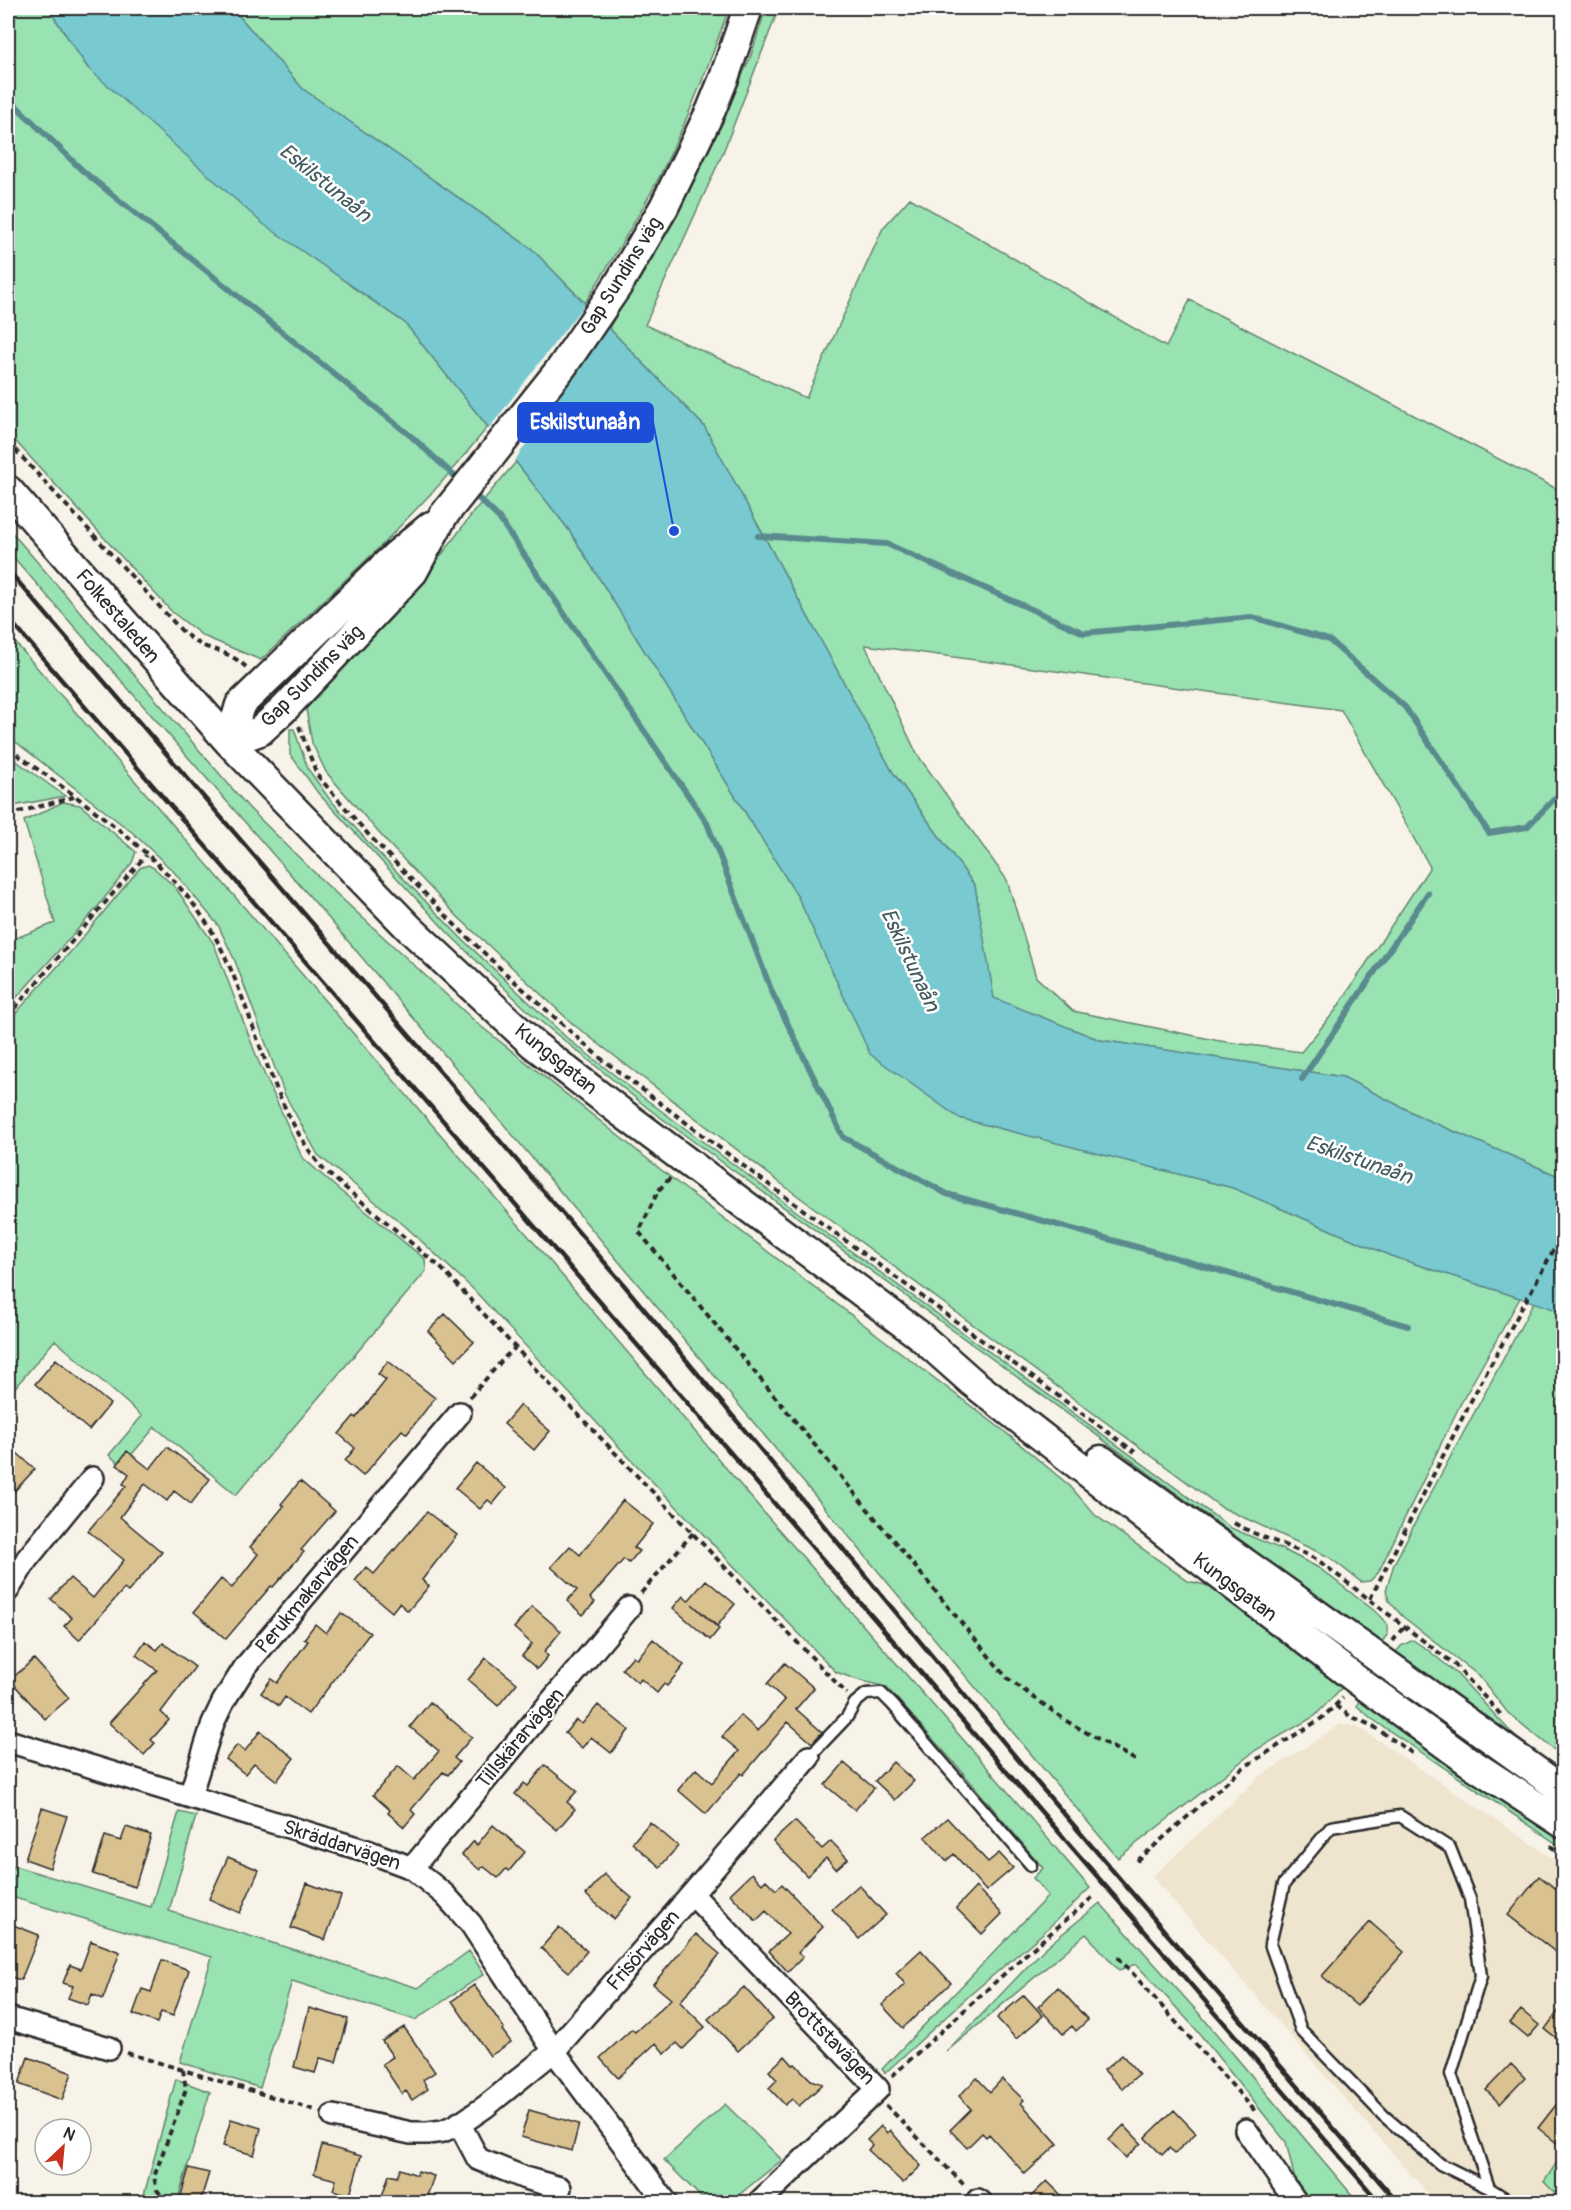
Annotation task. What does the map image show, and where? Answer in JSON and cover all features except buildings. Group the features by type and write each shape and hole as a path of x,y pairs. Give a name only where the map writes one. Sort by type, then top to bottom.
{"main road":[{"name":"Gap Sundins väg","path":"229,742 240,705 450,506 562,367 618,285 664,207 711,110 748,8"},
{"name":"Folkestaleden","path":"8,490 229,742"},
{"name":"Kungsgatan","path":"229,742 409,928 533,1044 919,1335 972,1382 1357,1680 1468,1761 1563,1824"},
{"name":"Kungsgatan","path":"919,1335 990,1379 1563,1791"}],"street":[{"name":"Perukmakarvägen","path":"190,1796 213,1723 245,1667 460,1413"},
{"path":"8,1590 27,1559 93,1478"},
{"name":"Tillskärarvägen","path":"412,1868 629,1608"},
{"name":"Skräddarvägen","path":"8,1741 367,1851 412,1868 445,1895 471,1924 554,2050 666,2202"},
{"name":"Frisörvägen","path":"333,2115 411,2133 428,2133 443,2131 459,2124 484,2107 554,2050 809,1757"},
{"name":"Brottstavägen","path":"692,1894 878,2089 759,2202"},
{"path":"8,2018 109,2048"},
{"path":"459,2124 478,2159 525,2178 560,2188"},
{"path":"1253,2125 1296,2202"}],"lane":[{"path":"809,1757 847,1718 855,1703 866,1694 881,1693 1031,1865"},
{"path":"1489,2188 1450,2074 1481,1976 1470,1899 1450,1848 1400,1816 1331,1827 1284,1884 1270,1944 1301,2030 1384,2116 1440,2164 1489,2188 1510,2202"}],"path":[{"path":"8,442 181,630 205,646 235,657 250,671"},
{"path":"296,722 302,731 312,765 324,784 434,903 550,1015 599,1057 738,1162 1139,1454"},
{"path":"8,748 75,796 146,855 187,896 220,946 242,996 281,1100 308,1152 324,1170 440,1267 855,1703"},
{"path":"8,815 75,796"},
{"path":"8,1016 146,855"},
{"path":"686,1160 658,1191 639,1232 1007,1678 1068,1722 1137,1761"},
{"path":"1370,1599 1473,1397 1563,1231"},
{"path":"460,1413 475,1389 516,1347"},
{"path":"1225,1517 1263,1538 1304,1552 1318,1561 1455,1665 1503,1717"},
{"path":"629,1608 693,1533"},
{"path":"1374,1657 1393,1641 1405,1625"},
{"path":"1137,1861 1243,1768 1322,1718 1344,1698 1357,1680"},
{"path":"979,2201 885,2104 878,2089 1025,1955 1093,1897"},
{"path":"1118,1957 1255,2111 1253,2125"},
{"path":"109,2048 333,2115"},
{"path":"167,2202 157,2190 154,2177 186,2089 183,2070"}],"shaded area":[{"path":"1341,1724 1357,1726 1563,1865 1563,2202 1435,2202 1152,1877 1259,1777"}],"green space":[{"path":"8,8 48,8 88,68 352,287 405,323 488,427 441,483 381,546 261,660 203,636 172,612 8,433"},
{"path":"232,8 729,8 695,98 666,163 639,215 585,303 532,249 303,89"},
{"path":"766,8 779,8 722,155 645,325 806,398 883,228 910,198 1166,347 1190,300 1563,492 1563,1178 1425,1119 1343,1077 1100,1040 993,998 975,886 892,771 704,426 609,328 655,253 714,139 750,58","holes":["865,645 1341,710 1430,867 1335,1011 1301,1052 1220,1041 1073,1011 1036,977 1007,880 917,754"]},
{"path":"516,462 569,530 798,897 871,1054 960,1118 1233,1188 1391,1256 1520,1298 1460,1405 1378,1573 1370,1581 1361,1582 1329,1557 1221,1507 783,1185 574,1025 458,917 386,841 326,772 312,743 306,709 428,573 475,510"},
{"path":"8,528 249,808 326,884 478,1024 684,1188 1004,1431 1070,1486 1095,1515 1188,1581 1223,1589 1346,1683 1315,1716 1256,1750 1118,1858 319,907 8,551"},
{"path":"8,634 1090,1888 1042,1934 971,1994 885,2073 882,2069 1048,1896 1033,1878 1043,1868 958,1767 886,1687 836,1672 621,1449 473,1289 405,1226 318,1155 285,1095 235,961 218,925 174,872 133,833 8,736"},
{"path":"290,729 294,729 308,769 328,797 368,842 463,940 567,1038 800,1214 1231,1528 1319,1568 1376,1612 1388,1625 1388,1634 1380,1644 1264,1565 1253,1549 649,1109 529,1012 449,934 318,793 290,754"},
{"path":"8,755 65,796 8,807"},
{"path":"63,802 80,805 136,852 132,863 96,909 8,1007 8,941 55,923 24,821"},
{"path":"148,865 175,887 214,944 258,1060 302,1157 425,1259 426,1271 236,1495 155,1427 122,1466 109,1455 142,1416 55,1340 8,1396 8,1022 73,949 140,868"},
{"path":"1534,1302 1563,1312 1563,1757 1508,1713 1479,1676 1402,1616 1389,1601 1386,1590 1394,1564 1418,1517"},
{"path":"1413,1640 1456,1673 1521,1743 1563,1772 1563,1780 1391,1658 1401,1646"},
{"path":"1364,1697 1563,1837 1563,1848 1372,1719 1357,1706 1359,1700"},
{"path":"179,1812 196,1816 169,1911 418,1988 469,1951 484,1974 415,2020 292,1981 260,2088 180,2062 212,1957 8,1896 8,1864 151,1907"},
{"path":"1100,1903 1203,2018 1358,2202 1311,2202 1295,2180 1286,2142 1195,2028 1136,1964 1119,1970 1086,1934 946,2052 1045,1948"},
{"path":"176,2079 210,2092 177,2202 142,2202"},
{"path":"725,2104 782,2160 730,2202 712,2202 702,2198 664,2160"},
{"path":"1563,2153 1563,2186 1555,2193 1544,2182"}],"water":[{"path":"48,8 232,8 303,89 532,249 704,426 892,771 975,886 994,998 1100,1040 1343,1077 1425,1119 1563,1178 1563,1312 1391,1256 1233,1188 959,1118 870,1054 798,897 569,530 516,462 405,323 262,223 88,68"}],"pier":[{"path":"587,301 609,324 513,463 487,431"}],"waterway":[{"path":"8,98 83,171 412,437 461,482"},
{"path":"473,493 499,518 707,823 772,992 843,1137 947,1194 1408,1326"},
{"path":"758,536 887,544 1084,633 1252,617 1329,640 1405,707 1489,833 1527,827 1564,789"},
{"path":"1302,1079 1428,893"}],"railway":[{"path":"8,570 619,1279 1035,1780 1397,2202"},
{"path":"8,618 1379,2202"}],"place":[{"name":"Eskilstunaån","path":"674,531"}]}
